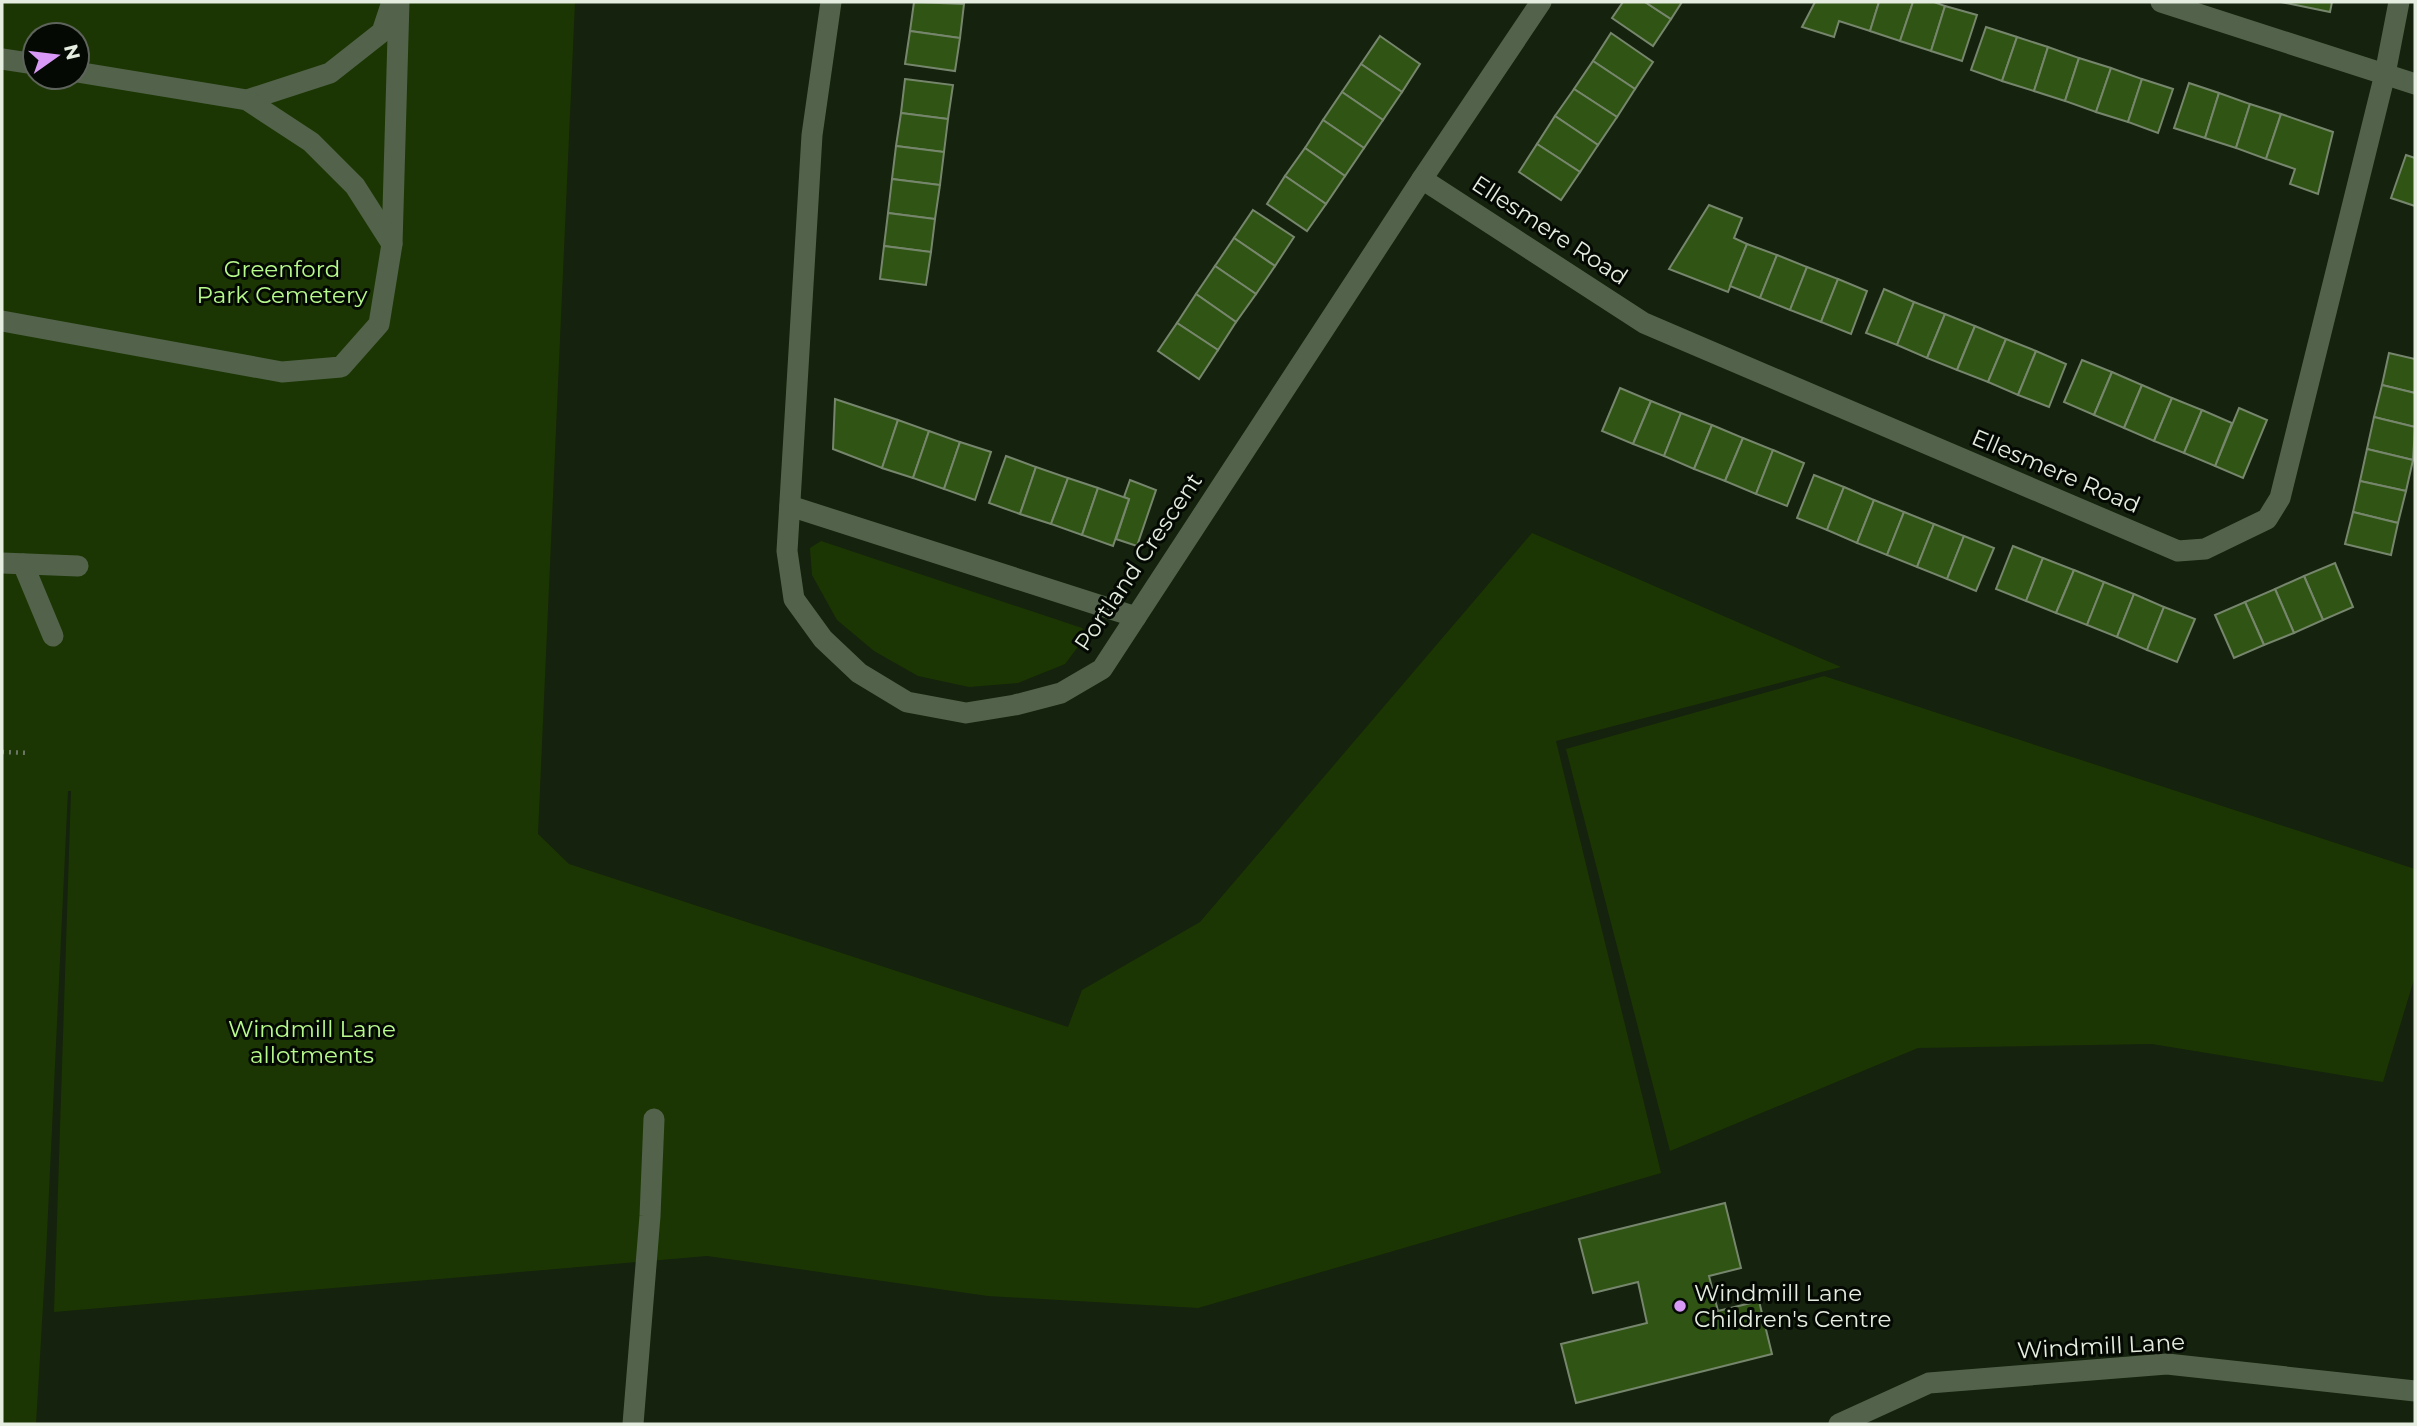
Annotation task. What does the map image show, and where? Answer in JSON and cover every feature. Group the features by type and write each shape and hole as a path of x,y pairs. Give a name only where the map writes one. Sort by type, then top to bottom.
{"street":[{"path":"247,100 330,73 382,32 393,2"},
{"path":"2,321 282,372 341,367 379,324 392,244 400,2"},
{"name":"Portland Crescent","path":"831,2 812,135 787,551 794,598 823,639 859,673 907,702 966,713 1061,694 1102,669 1541,2"},
{"path":"2161,2 2415,84"},
{"name":"Ellesmere Road","path":"1423,178 1644,323 2178,551 2205,549 2267,519 2280,498 2385,74 2399,2"},
{"path":"2,59 21,62"},
{"path":"91,74 247,100 311,142 355,186 392,244"},
{"path":"790,506 1136,617"},
{"path":"2,563 78,566"},
{"path":"23,564 52,636"},
{"path":"634,1424 650,1216 654,1119"},
{"name":"Windmill Lane","path":"1839,1424 1929,1383 2167,1364 2415,1391"}],"path":[{"path":"2,752 29,753"}],"green space":[{"path":"2,2 575,2 538,834 569,864 1068,1027 1082,990 1200,922 1532,533 1841,667 1556,741 1661,1173 1198,1308 988,1296 707,1256 54,1312 71,791 68,791 36,1424 2,1424"},
{"path":"821,541 1082,628 1087,635 1065,664 1018,683 969,687 918,676 874,651 837,620 812,575 810,548"},
{"path":"1824,676 2415,869 2415,976 2383,1082 2152,1044 1918,1048 1670,1151 1566,749"}],"building":[{"path":"914,2 964,4 960,38 910,31"},
{"path":"1623,2 1645,2 1671,19 1653,46 1612,18"},
{"path":"1645,2 1682,2 1671,19"},
{"path":"1815,2 1879,2 1870,31 1839,21 1834,37 1802,27"},
{"path":"1879,2 1913,2 1900,41 1870,31"},
{"path":"1913,2 1934,2 1945,6 1931,51 1900,41"},
{"path":"2281,2 2332,2 2330,12"},
{"path":"1945,6 1977,15 1962,61 1931,51"},
{"path":"1986,27 2017,37 2002,81 1971,70"},
{"path":"910,31 960,38 955,71 905,64"},
{"path":"1611,33 1653,62 1635,89 1593,61"},
{"path":"1380,36 1420,64 1402,92 1361,64"},
{"path":"2017,37 2048,47 2034,91 2002,81"},
{"path":"2048,47 2079,58 2065,101 2034,91"},
{"path":"2079,58 2111,68 2096,112 2065,101"},
{"path":"1593,61 1635,89 1617,117 1574,89"},
{"path":"1361,64 1402,92 1383,120 1342,92"},
{"path":"2111,68 2142,79 2128,122 2096,112"},
{"path":"905,79 953,85 948,119 901,113"},
{"path":"2142,79 2173,89 2158,133 2128,122"},
{"path":"2189,83 2219,93 2205,138 2174,128"},
{"path":"1574,89 1617,117 1598,145 1555,116"},
{"path":"1342,92 1383,120 1364,148 1323,120"},
{"path":"2219,93 2250,104 2236,148 2205,138"},
{"path":"2250,104 2281,114 2266,159 2236,148"},
{"path":"901,113 948,119 944,152 896,146"},
{"path":"2281,114 2333,132 2318,194 2290,184 2295,169 2266,159"},
{"path":"1555,116 1598,145 1580,172 1537,144"},
{"path":"1323,120 1364,148 1345,176 1305,148"},
{"path":"1537,144 1580,172 1561,200 1519,172"},
{"path":"896,146 944,152 940,185 892,179"},
{"path":"1305,148 1345,176 1326,204 1285,176"},
{"path":"2406,155 2415,158 2415,206 2391,198"},
{"path":"1285,176 1326,204 1307,231 1267,204"},
{"path":"892,179 940,185 935,219 888,213"},
{"path":"1709,205 1742,218 1734,238 1747,244 1728,292 1669,269"},
{"path":"1253,210 1294,237 1275,266 1234,238"},
{"path":"888,213 935,219 931,252 884,246"},
{"path":"1234,238 1275,266 1256,294 1215,266"},
{"path":"1747,244 1777,255 1760,298 1730,286"},
{"path":"884,246 931,252 926,285 880,279"},
{"path":"1777,255 1807,267 1790,310 1760,298"},
{"path":"1215,266 1256,294 1236,322 1196,294"},
{"path":"1807,267 1838,279 1821,322 1790,310"},
{"path":"1838,279 1867,291 1851,334 1821,322"},
{"path":"1884,289 1914,302 1897,345 1866,333"},
{"path":"1196,294 1236,322 1218,350 1177,323"},
{"path":"1914,302 1945,314 1927,358 1897,345"},
{"path":"1945,314 1975,326 1957,370 1927,358"},
{"path":"1177,323 1218,350 1199,379 1158,351"},
{"path":"1975,326 2006,339 1988,382 1957,370"},
{"path":"2006,339 2036,351 2018,395 1988,382"},
{"path":"2036,351 2066,364 2049,407 2018,395"},
{"path":"2389,353 2415,359 2415,393 2382,385"},
{"path":"2082,360 2112,372 2094,415 2064,402"},
{"path":"2112,372 2142,385 2124,428 2094,415"},
{"path":"2142,385 2172,398 2154,441 2124,428"},
{"path":"2382,385 2415,393 2415,427 2374,417"},
{"path":"1620,388 1651,401 1633,444 1602,431"},
{"path":"2172,398 2202,410 2184,453 2154,441"},
{"path":"835,399 898,420 882,468 833,449"},
{"path":"1651,401 1681,413 1664,456 1633,444"},
{"path":"2239,408 2267,420 2243,478 2215,466"},
{"path":"2202,410 2232,423 2215,466 2184,453"},
{"path":"1681,413 1712,425 1694,469 1664,456"},
{"path":"2374,417 2415,427 2413,460 2367,449"},
{"path":"898,420 929,431 913,478 882,468"},
{"path":"1712,425 1743,438 1725,481 1694,469"},
{"path":"929,431 960,442 944,489 913,478"},
{"path":"1743,438 1773,450 1756,494 1725,481"},
{"path":"960,442 991,452 975,500 944,489"},
{"path":"2367,449 2413,460 2406,491 2360,481"},
{"path":"1773,450 1804,463 1787,506 1756,494"},
{"path":"1006,456 1036,467 1020,514 989,503"},
{"path":"1036,467 1068,478 1051,524 1020,514"},
{"path":"1814,475 1844,487 1827,530 1797,518"},
{"path":"1068,478 1098,488 1082,535 1051,524"},
{"path":"1130,480 1156,490 1137,546 1116,539 1129,499 1124,497"},
{"path":"2360,481 2406,491 2398,523 2353,512"},
{"path":"1844,487 1874,500 1857,543 1827,530"},
{"path":"1098,488 1129,499 1113,546 1082,535"},
{"path":"1874,500 1904,512 1887,555 1857,543"},
{"path":"1904,512 1934,524 1917,567 1887,555"},
{"path":"2353,512 2398,523 2391,555 2345,544"},
{"path":"1934,524 1964,536 1947,579 1917,567"},
{"path":"1964,536 1994,548 1976,591 1947,579"},
{"path":"2013,546 2043,558 2026,601 1996,589"},
{"path":"2043,558 2074,570 2056,613 2026,601"},
{"path":"2335,563 2353,607 2323,620 2304,576"},
{"path":"2074,570 2104,582 2087,625 2056,613"},
{"path":"2304,576 2323,620 2294,633 2275,589"},
{"path":"2104,582 2134,594 2117,637 2087,625"},
{"path":"2275,589 2294,633 2264,645 2245,602"},
{"path":"2134,594 2164,607 2147,650 2117,637"},
{"path":"2245,602 2264,645 2234,658 2215,615"},
{"path":"2164,607 2195,619 2177,662 2147,650"},
{"name":"Windmill Lane Children's Centre","path":"1725,1203 1741,1268 1709,1276 1718,1311 1759,1301 1772,1354 1576,1403 1561,1344 1647,1323 1638,1282 1593,1293 1579,1239"}],"place":[{"name":"Windmill Lane Children's Centre","path":"1680,1306"}],"park label":[{"name":"Greenford Park Cemetery","path":"282,282"},
{"name":"Windmill Lane allotments","path":"312,1042"}]}
